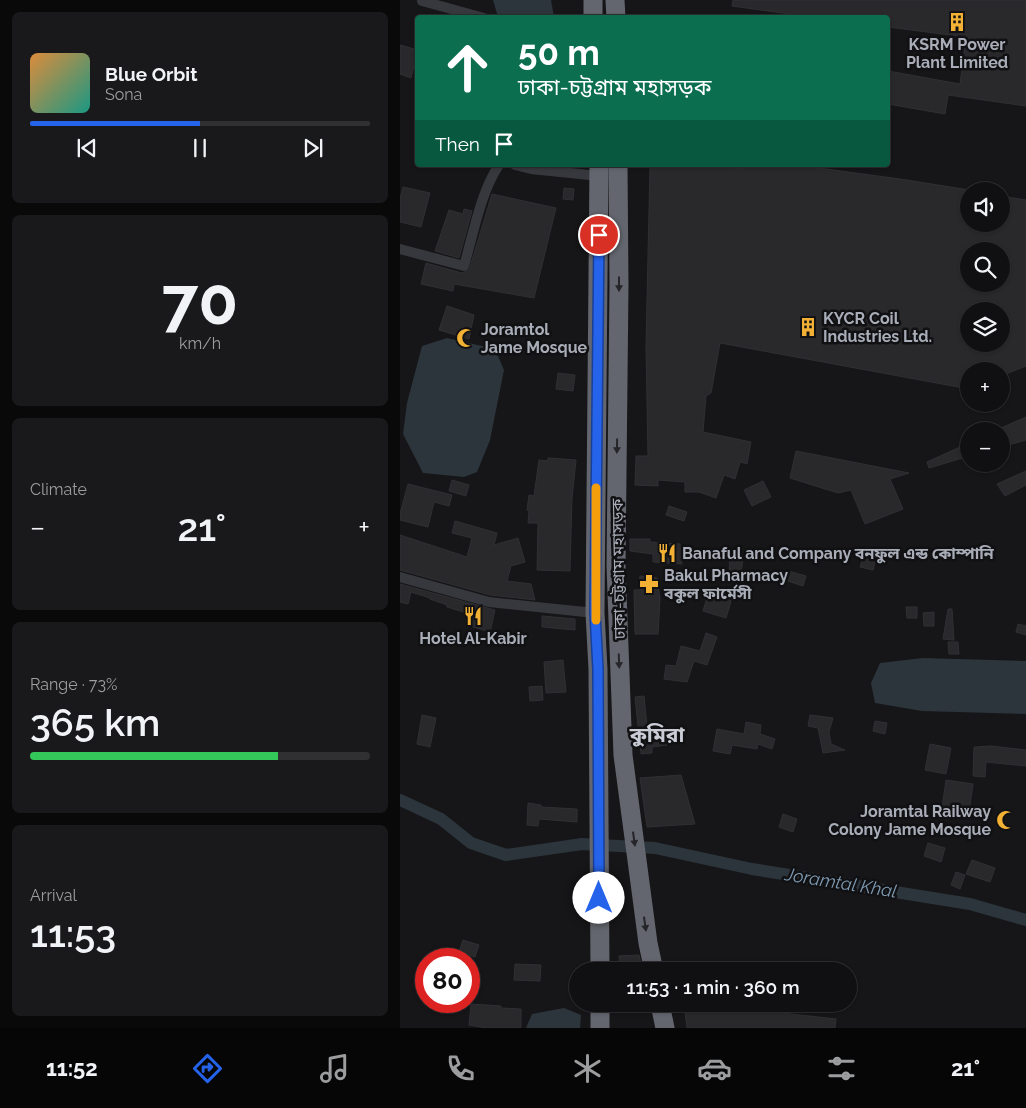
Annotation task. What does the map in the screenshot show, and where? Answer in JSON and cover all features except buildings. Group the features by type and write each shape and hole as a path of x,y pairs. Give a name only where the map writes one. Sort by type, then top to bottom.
{"highway":[{"path":"592,0 593,15"},
{"path":"615,0 616,15"},
{"name":"ঢাকা-চট্টগ্রাম মহাসড়ক","path":"618,167 619,285 616,566 623,755 652,962"},
{"name":"ঢাকা-চট্টগ্রাম মহাসড়ক","path":"599,170 595,613 598,669 600,962"},
{"path":"600,1012 600,1028"},
{"path":"662,1012 665,1028"}],"street":[{"path":"422,1 473,15"},
{"path":"400,249 464,266 477,218 494,173 498,167"},
{"path":"523,167 531,169 599,170"},
{"path":"400,577 489,602 595,613"}],"shaded area":[{"path":"493,0 551,0 554,15 497,15"},
{"path":"447,338 495,349 504,370 490,440 477,472 464,477 423,473 403,434 407,403 422,346"},
{"path":"923,658 1026,661 1026,714 922,711 875,703 871,683 880,663"},
{"path":"564,1008 569,1010 569,1012 581,1015 580,1028 526,1028 532,1014"}],"waterway":[{"name":"Joramtal Khal","path":"400,800 441,819 471,843 506,855 582,844 655,848 752,869 970,904 1026,920"}],"slow traffic":[{"path":"596,488 596,620"}],"place":[{"name":"KSRM Power Plant Limited","path":"957,22"},
{"name":"KYCR Coil Industries Ltd.","path":"808,327"},
{"name":"Joramtol Jame Mosque","path":"466,338"},
{"name":"Banaful and Company বনফুল এন্ড কোম্পানি","path":"667,553"},
{"name":"Bakul Pharmacy বকুল ফার্মেসী","path":"649,584"},
{"name":"Hotel Al-Kabir","path":"473,616"},
{"name":"Joramtal Railway Colony Jame Mosque","path":"1006,820"}],"district":[{"name":"কুমিরা","path":"657,735"}],"route":[{"path":"599,235 595,613 598,669 599,898"}]}
